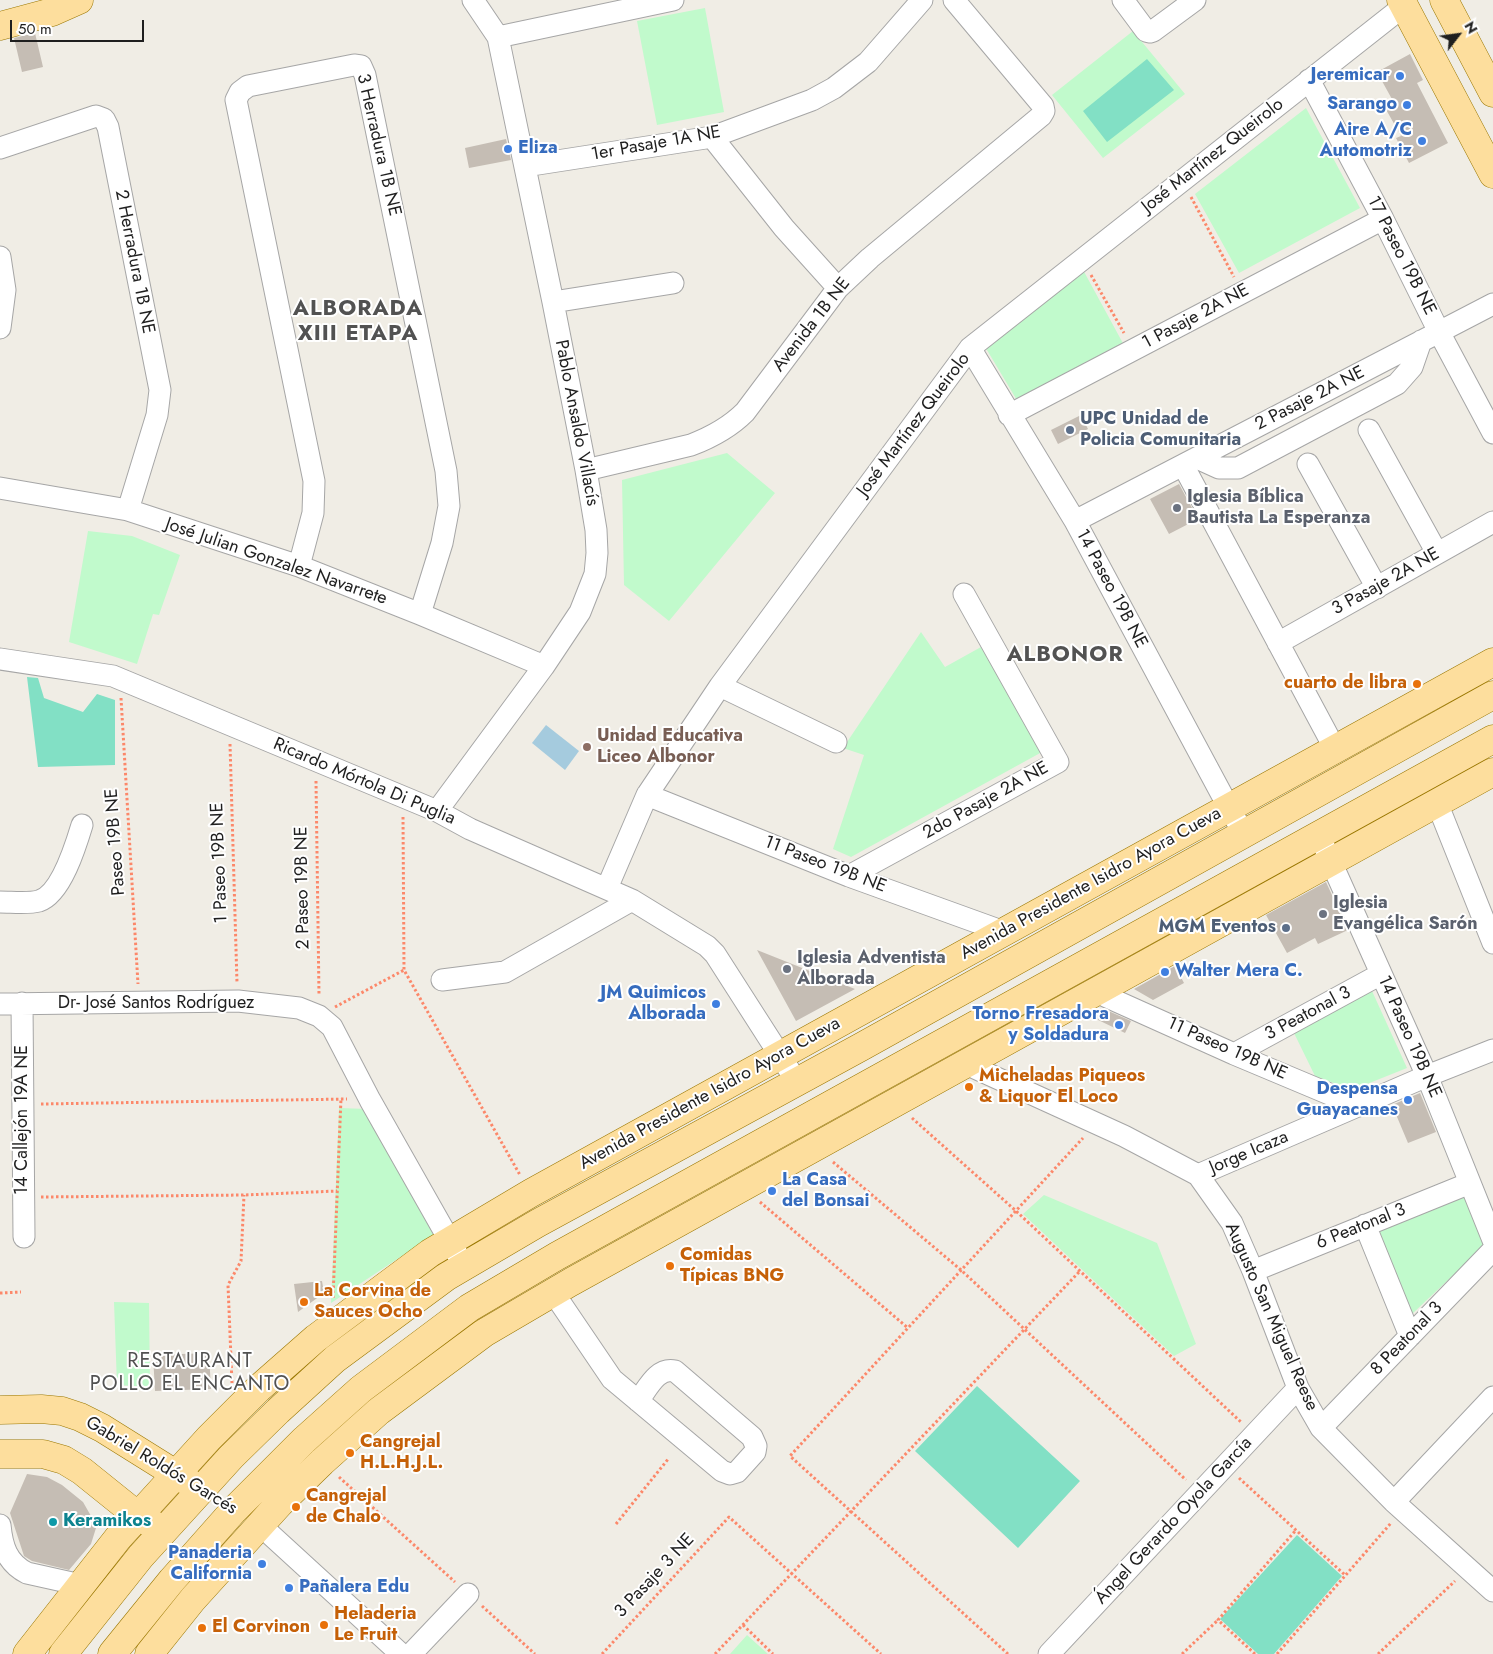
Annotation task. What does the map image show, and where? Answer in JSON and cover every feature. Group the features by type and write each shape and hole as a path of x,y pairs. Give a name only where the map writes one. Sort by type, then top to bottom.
{"main road":[{"path":"0,26 52,12 79,0"},
{"path":"1444,0 1493,93"},
{"path":"1403,4 1493,174"},
{"name":"Avenida Presidente Isidro Ayora Cueva","path":"27,1654 118,1538 233,1414 309,1344 430,1253 530,1193 1493,662"},
{"name":"Avenida Presidente Isidro Ayora Cueva","path":"63,1654 141,1556 231,1457 278,1411 335,1360 446,1276 538,1222 861,1047 1493,695"},
{"path":"112,1654 207,1540 234,1510 304,1440 360,1389 469,1308 557,1256 1493,739"},
{"path":"149,1654 194,1598 322,1462 379,1411 484,1333 553,1292 1493,772"},
{"path":"823,1143 815,1114 807,1095 808,1089 812,1082 852,1058 861,1047"},
{"path":"394,1364 411,1387"},
{"name":"Gabriel Roldós Garcés","path":"0,1410 41,1409 62,1411 80,1417 102,1428 260,1526"},
{"name":"Gabriel Roldós Garcés","path":"0,1454 43,1454 64,1460 82,1471 138,1516 164,1530 185,1537 207,1540 225,1539 244,1534 260,1526"}],"street":[{"name":"Pablo Ansaldo Villacís","path":"436,812 544,666 580,612 595,574 597,553 596,530 586,470 498,38 473,0"},
{"path":"498,38 673,0"},
{"name":"1er Pasaje 1A NE","path":"525,166 712,137 812,100 852,76 868,62 922,0"},
{"name":"Avenida 1B NE","path":"586,470 691,445 728,428 745,412 838,288 870,258 1041,116 1044,111 1043,106 954,0"},
{"path":"1123,0 1146,31 1150,32 1195,0"},
{"name":"José Martínez Queirolo","path":"607,888 647,794 720,686 970,348 1395,13 1403,4"},
{"name":"3 Herradura 1B NE","path":"299,566 312,513 314,481 236,100 240,92 248,86 354,64 361,66 366,75 446,471 449,506 444,534 420,614"},
{"name":"17 Paseo 19B NE","path":"1309,80 1384,219 1430,337 1493,433"},
{"name":"2 Herradura 1B NE","path":"0,148 96,116 104,119 108,126 160,390 157,415 128,510"},
{"path":"712,137 784,228 838,288"},
{"name":"1 Pasaje 2A NE","path":"1009,415 1384,219"},
{"path":"0,257 5,290 0,328"},
{"path":"553,302 673,283"},
{"name":"2 Pasaje 2A NE","path":"1075,521 1493,304"},
{"name":"14 Paseo 19B NE","path":"970,348 1075,521 1228,808 1244,834"},
{"path":"1369,430 1437,553"},
{"path":"1190,461 1278,643 1336,749"},
{"path":"1308,464 1377,588"},
{"name":"José Julian Gonzalez Navarrete","path":"0,488 128,510 299,566 544,666"},
{"name":"3 Pasaje 2A NE","path":"1278,643 1493,522"},
{"name":"2do Pasaje 2A NE","path":"849,876 1058,762 964,594"},
{"name":"Ricardo Mórtola Di Puglia","path":"0,659 113,676 436,812 470,829 632,900 712,951 781,1055"},
{"path":"720,686 836,742"},
{"name":"11 Paseo 19B NE","path":"647,794 849,876 1004,932"},
{"path":"1437,803 1488,915 1493,943"},
{"path":"0,902 35,902 45,898 64,874 82,825"},
{"name":"14 Paseo 19B NE","path":"1319,835 1427,1076 1493,1240"},
{"path":"442,980 500,974 510,970 632,900"},
{"name":"3 Peatonal 3","path":"1234,1054 1381,974"},
{"name":"11 Paseo 19B NE","path":"1096,992 1234,1054 1358,1106"},
{"name":"Dr- José Santos Rodríguez","path":"0,1004 238,1001 299,1008 319,1016 332,1027 370,1100 464,1266"},
{"name":"14 Callejón 19A NE","path":"22,1003 24,1237"},
{"name":"Jorge Icaza","path":"1198,1174 1427,1076 1493,1050"},
{"path":"781,1055 797,1082"},
{"name":"Augusto San Miguel Reese","path":"966,1064 1124,1136 1198,1174 1232,1223 1254,1271 1298,1388 1321,1428 1399,1506 1484,1578"},
{"name":"6 Peatonal 3","path":"1254,1271 1470,1183"},
{"path":"1365,1225 1410,1336"},
{"name":"8 Peatonal 3","path":"1321,1428 1493,1250"},
{"path":"553,1292 612,1379 638,1401 722,1471 730,1474 737,1472 755,1452 756,1446 752,1436 675,1371 669,1369 660,1372 638,1401"},
{"name":"Ángel Gerardo Oyola García","path":"1049,1654 1298,1388"},
{"path":"1399,1506 1493,1397"},
{"path":"0,1525 1,1541 11,1562 20,1570 81,1585"},
{"name":"Gabriel Roldós Garcés","path":"260,1526 401,1654"},
{"path":"411,1654 468,1594"}],"path":[{"path":"1182,181 1243,293"},
{"path":"1082,260 1133,350"},
{"name":"Paseo 19B NE","path":"119,679 140,1002"},
{"name":"1 Paseo 19B NE","path":"230,725 238,1001"},
{"name":"2 Paseo 19B NE","path":"315,761 319,1016"},
{"path":"403,798 404,970 530,1193"},
{"path":"319,1016 404,970"},
{"path":"23,1104 341,1098 370,1100"},
{"path":"332,1326 341,1098"},
{"path":"895,1103 1016,1211 1254,1435"},
{"path":"1008,1654 790,1456 1096,1124"},
{"path":"823,1143 1200,1493"},
{"path":"742,1187 908,1328"},
{"path":"24,1197 244,1195 338,1191"},
{"path":"233,1414 228,1285 241,1261 244,1195"},
{"path":"715,1654 1080,1271"},
{"path":"0,1293 21,1292"},
{"path":"616,1524 669,1458"},
{"path":"322,1462 535,1654"},
{"path":"1226,1466 1345,1575"},
{"path":"1277,1654 1345,1575 1399,1506"},
{"name":"3 Pasaje 3 NE","path":"602,1654 729,1516 792,1574"},
{"path":"1182,1654 1218,1620 1296,1530"},
{"path":"792,1574 882,1654"},
{"path":"1378,1654 1484,1578"},
{"path":"1218,1620 1255,1654"},
{"path":"743,1625 773,1654"}],"green space":[{"path":"705,8 724,112 657,125 637,21"},
{"path":"1133,31 1185,94 1103,158 1052,95"},
{"path":"1147,59 1174,90 1107,142 1083,111"},
{"path":"1306,108 1360,208 1239,273 1195,194"},
{"path":"1082,268 1125,347 1018,402 984,345"},
{"path":"727,453 775,493 669,621 624,585 622,480"},
{"path":"88,531 132,536 180,555 159,615 153,614 137,664 69,642"},
{"path":"921,632 945,667 981,647 1042,752 851,857 833,849 864,755 843,748"},
{"path":"27,677 38,678 44,698 83,712 97,694 115,700 115,765 38,767"},
{"path":"1372,991 1407,1068 1352,1090 1315,1076 1294,1033"},
{"path":"339,1108 368,1109 435,1234 331,1303"},
{"path":"1463,1190 1484,1246 1411,1315 1378,1227"},
{"path":"1044,1195 1157,1243 1196,1344 1174,1356 1023,1214"},
{"path":"114,1302 149,1303 150,1387 117,1385"},
{"path":"977,1386 1080,1481 1018,1548 915,1451"},
{"path":"1297,1535 1342,1576 1274,1654 1258,1654 1220,1619"},
{"path":"747,1635 768,1654 730,1654"}],"water":[{"path":"546,725 579,751 565,770 532,743"}],"building":[{"path":"35,33 43,67 22,72 14,38"},
{"path":"1410,54 1423,80 1417,83 1448,143 1409,163 1396,138 1401,136 1384,106 1393,101 1377,72"},
{"path":"506,139 511,160 469,168 465,148"},
{"name":"UPC Unidad de Policia Comunitaria","path":"1081,415 1088,429 1058,444 1051,430"},
{"name":"Iglesia Bíblica Bautista La Esperanza","path":"1179,484 1198,519 1169,534 1150,499"},
{"path":"1326,882 1348,930 1318,944 1315,938 1287,953 1266,915"},
{"name":"Iglesia Adventista Alborada","path":"757,950 855,989 796,1021"},
{"name":"Walter Mera C.","path":"1175,966 1184,983 1153,1000 1134,989"},
{"name":"Torno Fresadora y Soldadura","path":"1104,1009 1131,1021 1125,1033 1092,1017"},
{"path":"1420,1093 1436,1132 1408,1143 1392,1105"},
{"name":"La Corvina de Sauces Ocho","path":"322,1281 324,1293 298,1312 294,1284"},
{"path":"209,1353 211,1389 155,1391 153,1355"},
{"name":"Keramikos","path":"27,1474 47,1477 62,1485 83,1502 91,1516 96,1528 91,1544 69,1570 32,1561 24,1556 10,1513"}],"place":[{"name":"Jeremicar","path":"1400,76"},
{"name":"Sarango","path":"1407,105"},
{"name":"Aire A/C Automotriz","path":"1422,141"},
{"name":"Eliza","path":"508,149"},
{"name":"UPC Unidad de Policia Comunitaria","path":"1070,430"},
{"name":"Iglesia Bíblica Bautista La Esperanza","path":"1177,508"},
{"name":"cuarto de libra","path":"1417,684"},
{"name":"Unidad Educativa Liceo Albonor","path":"587,747"},
{"name":"Iglesia Evangélica Sarón","path":"1323,914"},
{"name":"MGM Eventos","path":"1286,928"},
{"name":"Iglesia Adventista Alborada","path":"787,969"},
{"name":"Walter Mera C.","path":"1165,972"},
{"name":"JM Quimicos Alborada","path":"716,1004"},
{"name":"Torno Fresadora y Soldadura","path":"1119,1025"},
{"name":"Micheladas Piqueos & Liquor El Loco","path":"969,1087"},
{"name":"Despensa Guayacanes","path":"1408,1100"},
{"name":"La Casa del Bonsai","path":"772,1191"},
{"name":"Comidas Típicas BNG","path":"670,1266"},
{"name":"La Corvina de Sauces Ocho","path":"304,1302"},
{"name":"Cangrejal H.L.H.J.L.","path":"350,1453"},
{"name":"Cangrejal de Chalo","path":"296,1507"},
{"name":"Keramikos","path":"53,1522"},
{"name":"Panaderia California","path":"262,1564"},
{"name":"Pañalera Edu","path":"289,1588"},
{"name":"Heladeria Le Fruit","path":"324,1625"},
{"name":"El Corvinon","path":"202,1628"}],"district":[{"name":"ALBORADA XIII ETAPA","path":"358,322"},
{"name":"ALBONOR","path":"1065,656"},
{"name":"RESTAURANT POLLO EL ENCANTO","path":"190,1374"}]}
